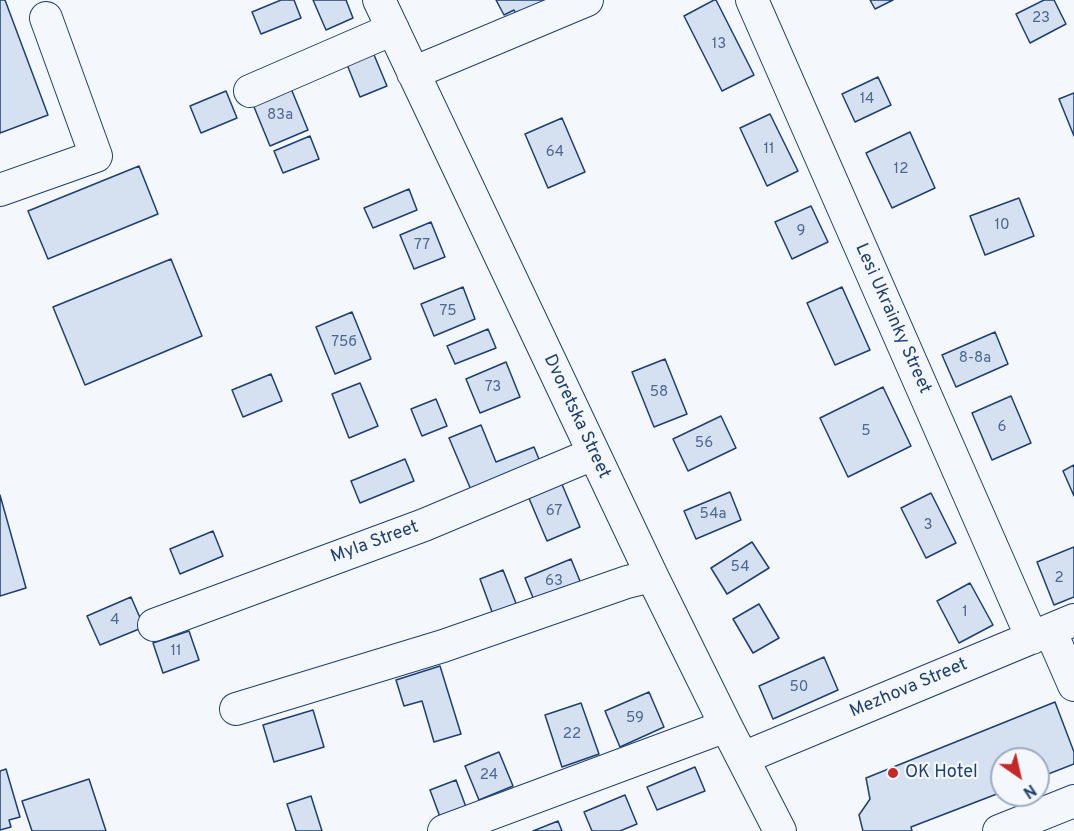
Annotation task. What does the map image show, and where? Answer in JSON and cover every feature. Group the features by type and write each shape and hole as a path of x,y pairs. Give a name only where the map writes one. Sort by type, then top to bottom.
{"street":[{"name":"Dvoretska Street","path":"379,0 593,454 780,831"},
{"path":"413,73 587,0"},
{"name":"Lesi Ukrainky Street","path":"753,0 1052,629 1074,685"},
{"path":"0,190 96,156 46,18"},
{"path":"250,91 393,29"},
{"name":"Myla Street","path":"154,625 424,525 593,454"},
{"path":"236,709 443,646 627,582 652,576"},
{"name":"Mezhova Street","path":"743,758 1052,629"},
{"path":"462,828 726,726"},
{"path":"999,831 1074,801"}],"building":[{"path":"0,0 5,0 48,115 0,133"},
{"path":"281,0 294,0 301,18 261,34 252,12"},
{"path":"313,0 346,0 353,18 326,30"},
{"path":"496,0 548,0 518,17 514,10 504,15"},
{"path":"714,0 754,75 722,91 684,16"},
{"path":"870,0 893,0 875,9"},
{"path":"1044,0 1054,0 1066,24 1030,43 1016,14"},
{"path":"372,50 387,86 360,97 346,62"},
{"path":"878,77 891,105 855,122 842,94"},
{"path":"290,86 308,130 270,146 252,102"},
{"path":"226,91 237,118 201,133 190,106"},
{"path":"1074,93 1074,136 1059,99"},
{"path":"770,114 798,171 767,186 740,128"},
{"path":"562,118 585,172 548,188 525,134"},
{"path":"910,132 935,188 892,208 866,153"},
{"path":"310,136 319,159 283,173 274,151"},
{"path":"139,166 158,214 48,259 28,211"},
{"path":"409,189 417,210 373,228 364,208"},
{"path":"1019,198 1034,236 985,255 970,216"},
{"path":"811,206 828,242 792,259 775,222"},
{"path":"431,222 445,257 414,269 400,235"},
{"path":"171,259 202,336 85,385 53,307"},
{"path":"463,287 475,319 434,336 421,304"},
{"path":"842,287 870,350 835,365 807,303"},
{"path":"352,312 371,359 335,374 316,327"},
{"path":"488,329 496,348 455,364 447,346"},
{"path":"995,332 1008,364 956,387 942,355"},
{"path":"665,359 687,414 654,427 632,372"},
{"path":"506,362 520,397 480,413 466,379"},
{"path":"271,374 282,401 243,417 232,390"},
{"path":"360,383 378,426 349,438 332,394"},
{"path":"883,387 911,446 848,477 820,418"},
{"path":"1011,396 1031,443 992,460 972,413"},
{"path":"436,399 447,426 422,436 411,409"},
{"path":"721,416 736,448 688,471 673,439"},
{"path":"481,425 496,462 534,447 543,469 474,497 449,438"},
{"path":"405,459 414,481 360,503 351,481"},
{"path":"1074,465 1074,496 1063,471"},
{"path":"561,482 580,527 547,541 528,496"},
{"path":"730,492 741,520 696,539 684,511"},
{"path":"931,493 956,543 926,558 901,508"},
{"path":"0,495 26,588 0,596"},
{"path":"213,531 223,556 180,574 170,549"},
{"path":"752,542 769,568 727,594 711,568"},
{"path":"1074,547 1074,597 1054,605 1037,562"},
{"path":"571,559 582,586 536,605 525,578"},
{"path":"503,570 519,611 495,620 480,579"},
{"path":"970,583 993,625 959,643 937,601"},
{"path":"131,597 144,627 100,645 87,616"},
{"path":"759,604 779,638 753,653 733,619"},
{"path":"189,631 199,660 163,673 153,643"},
{"path":"824,657 838,690 773,719 759,686"},
{"path":"440,666 461,734 434,742 422,701 404,706 396,680"},
{"path":"649,692 664,727 620,747 605,711"},
{"path":"1055,702 1074,752 1074,764 1050,773 1050,747 990,747 990,797 911,827 912,831 863,831 859,815 870,799 866,778"},
{"path":"581,703 599,754 562,767 545,715"},
{"path":"313,710 324,747 274,762 263,725"},
{"path":"499,752 513,786 479,800 465,766"},
{"path":"695,767 705,791 657,810 647,787"},
{"path":"6,769 20,817 9,820 11,827 0,830 0,771"},
{"path":"89,779 106,831 32,831 22,801"},
{"path":"456,780 466,807 440,817 430,790"},
{"path":"625,795 637,824 620,831 592,831 584,812"},
{"path":"311,796 322,831 296,831 287,804"},
{"path":"558,821 562,831 533,831"}],"place":[{"name":"OK Hotel","path":"893,773"}]}
